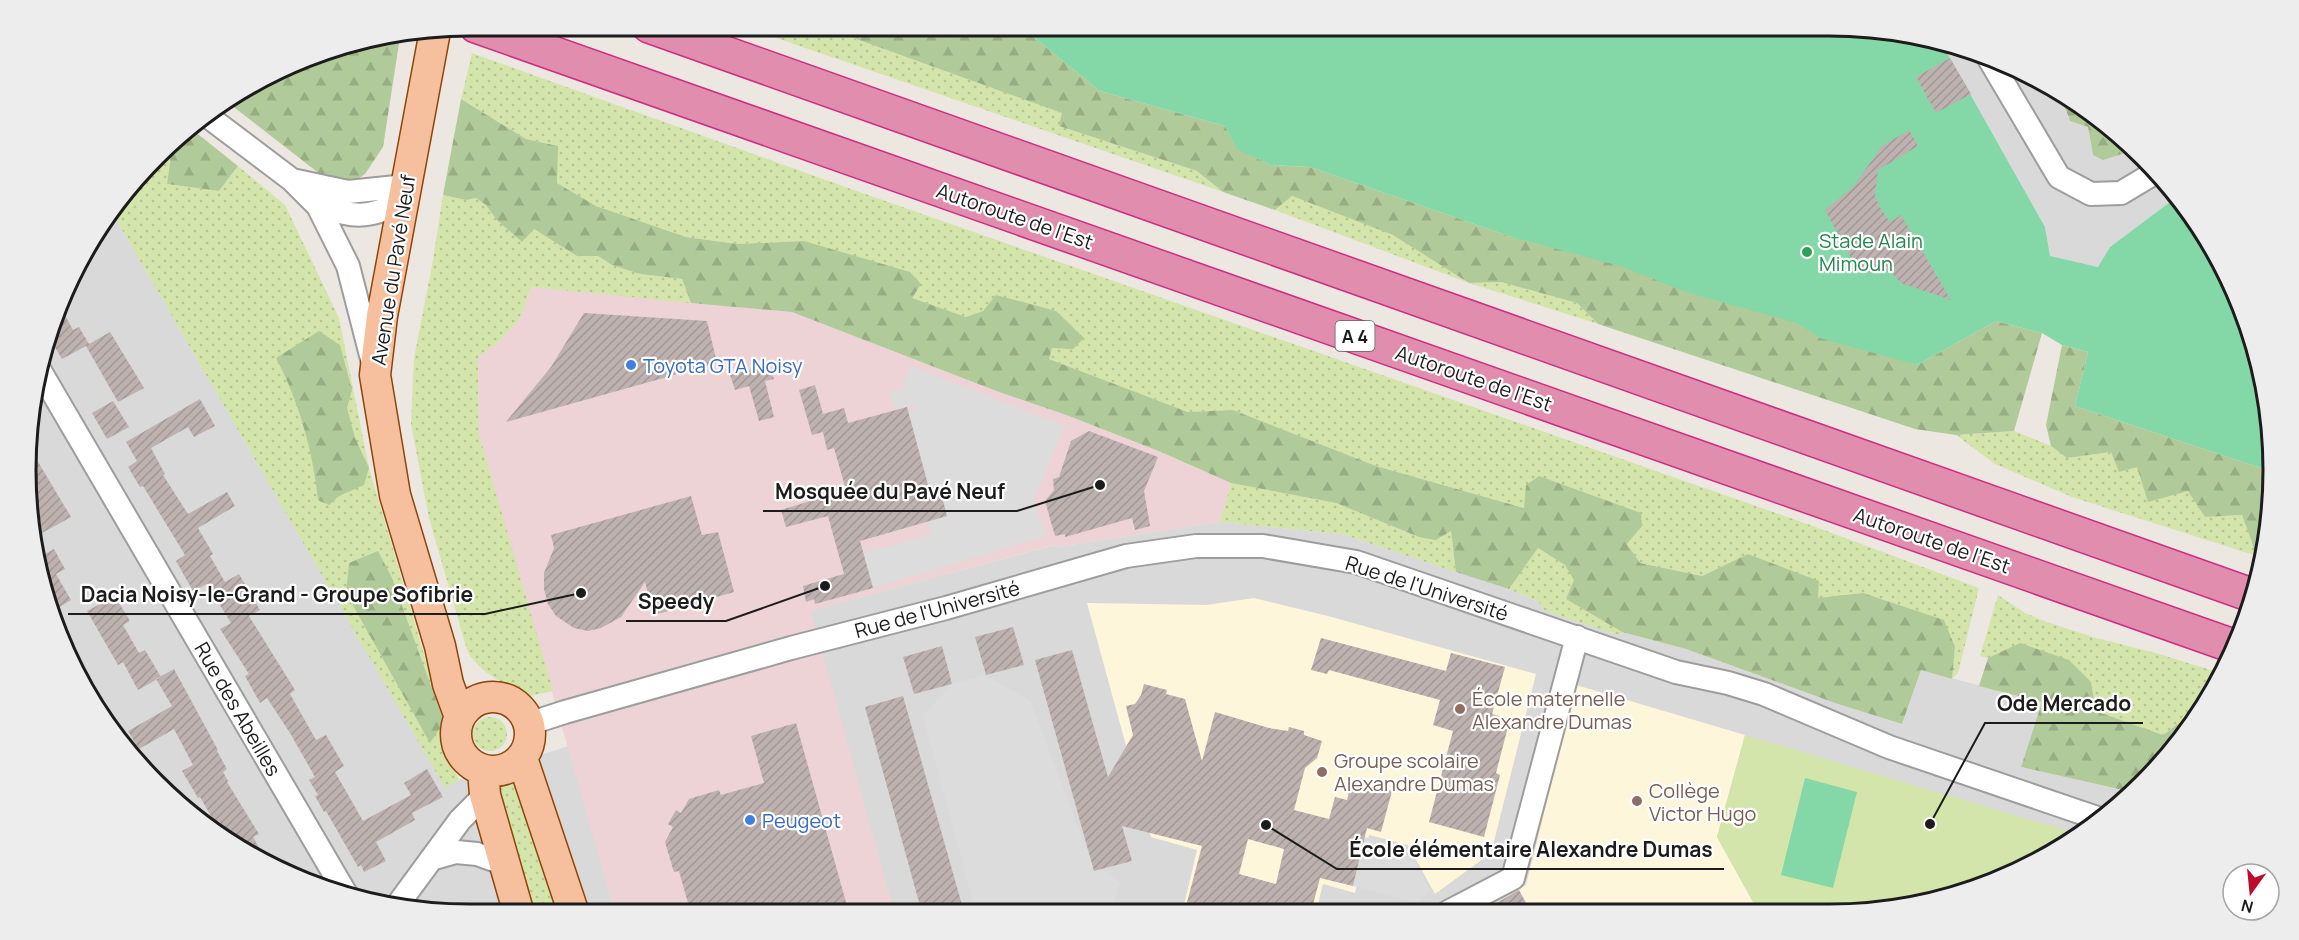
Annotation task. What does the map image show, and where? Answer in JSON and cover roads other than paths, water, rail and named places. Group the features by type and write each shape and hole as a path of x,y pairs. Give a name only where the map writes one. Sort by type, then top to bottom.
{"highway":[{"name":"Autoroute de l’Est","path":"504,36 2226,644"},
{"path":"677,36 2245,593"}],"main road":[{"name":"Avenue du Pavé Neuf","path":"434,38 382,316 375,375 395,495 440,646 448,684 460,717 455,735 460,753 484,783"},
{"name":"Avenue du Pavé Neuf","path":"440,646 488,697 505,699 518,707 528,724"},
{"path":"460,717 470,705 488,697"},
{"path":"516,904 484,783 522,758 530,741 528,724"},
{"path":"522,758 571,904"}],"street":[{"path":"1995,69 2059,177 2091,194 2121,193 2148,177"},
{"path":"213,121 292,180 318,206 348,267 375,375"},
{"path":"292,180 348,192 404,195"},
{"path":"318,206 353,216 370,215 404,195"},
{"name":"Rue des Abeilles","path":"45,380 340,884"},
{"name":"Rue de l'Université","path":"528,724 565,711 946,608 1126,556 1196,546 1263,546 1356,562 1676,672 1728,683 1764,694 1890,747 2091,816"},
{"path":"1463,904 1513,878 1577,637"},
{"path":"402,898 484,783"},
{"path":"431,859 456,852 477,854 505,864"}],"place":[{"name":"Stade Alain Mimoun","path":"1807,252"},
{"name":"Toyota GTA Noisy","path":"631,365"},
{"name":"Mosquée du Pavé Neuf","path":"1100,485"},
{"name":"Speedy","path":"825,586"},
{"name":"Dacia Noisy-le-Grand - Groupe Sofibrie","path":"581,593"},
{"name":"École maternelle Alexandre Dumas","path":"1460,709"},
{"name":"Groupe scolaire Alexandre Dumas","path":"1322,772"},
{"name":"Collège Victor Hugo","path":"1637,801"},
{"name":"Peugeot","path":"750,820"},
{"name":"Ode Mercado","path":"1930,824"},
{"name":"École élémentaire Alexandre Dumas","path":"1266,825"}]}
